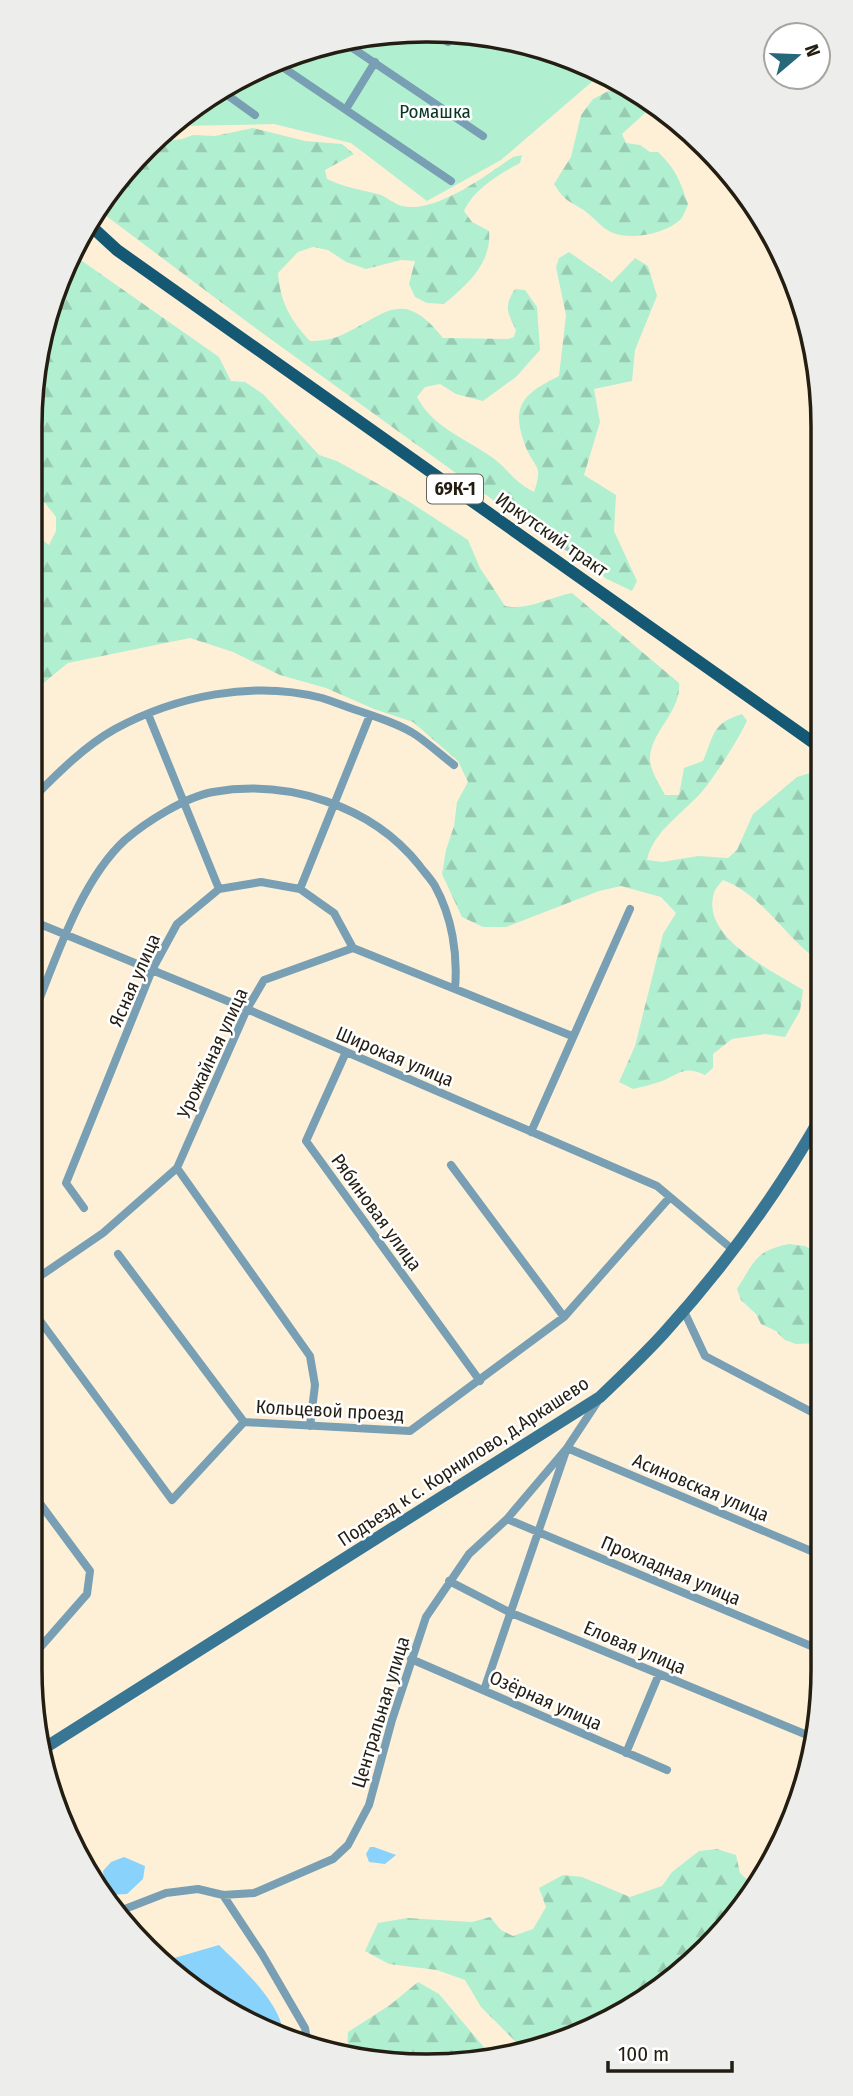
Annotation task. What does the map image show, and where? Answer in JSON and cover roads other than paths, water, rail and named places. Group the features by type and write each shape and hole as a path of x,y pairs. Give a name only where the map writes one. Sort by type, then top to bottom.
{"main road":[{"name":"Иркутский тракт","path":"96,231 117,250 811,741"}],"street":[{"path":"354,49 483,136"},
{"path":"346,109 375,62"},
{"path":"285,69 452,181"},
{"path":"230,97 255,115"},
{"path":"42,790 85,751 114,730 187,700 230,693 273,692 321,698 415,734 454,765"},
{"path":"148,714 219,889 261,882 300,890 334,913 353,948 572,1036"},
{"path":"300,890 370,715"},
{"path":"42,994 91,881 124,841 163,812 211,792 259,788 305,794 366,818 407,850 435,886 451,928 457,967 455,989"},
{"name":"Ясная улица","path":"84,1208 66,1183 152,970 177,924 219,889"},
{"path":"531,1132 630,909"},
{"name":"Широкая улица","path":"42,925 657,1186 732,1249"},
{"name":"Урожайная улица","path":"177,1168 247,1010 264,980 353,948"},
{"name":"Рябиновая улица","path":"346,1052 306,1141 480,1381"},
{"name":"Подъезд к с. Корнилово, д.Аркашево","path":"49,1745 600,1398 665,1332 732,1249 811,1134"},
{"path":"451,1165 564,1317"},
{"path":"42,1275 103,1233 177,1168 310,1356 315,1385 310,1426"},
{"name":"Кольцевой проезд","path":"42,1323 172,1500 244,1422 410,1431 564,1317 670,1197"},
{"path":"118,1254 244,1422"},
{"path":"683,1309 705,1356 811,1412"},
{"name":"Центральная улица","path":"125,1909 166,1892 198,1889 223,1895 254,1893 333,1859 348,1845 369,1805 392,1720 426,1617 469,1555 507,1519 567,1448 600,1398"},
{"path":"484,1690 567,1448"},
{"name":"Асиновская улица","path":"567,1448 811,1551"},
{"path":"42,1506 90,1570 88,1594 42,1646"},
{"name":"Прохладная улица","path":"507,1519 811,1646"},
{"name":"Еловая улица","path":"449,1581 509,1612 806,1734"},
{"name":"Озёрная улица","path":"411,1659 667,1770"},
{"path":"626,1752 659,1674"},
{"path":"223,1895 268,1964 305,2028 306,2035"}],"water":[{"path":"370,1847 396,1855 385,1864 369,1862 366,1854"},
{"path":"124,1857 145,1866 143,1879 127,1894 115,1895 104,1878 103,1871 111,1862"},
{"path":"219,1945 267,1997 281,2026 234,2002 192,1975 173,1959"}],"park label":[{"name":"Ромашка","path":"435,111"}]}
